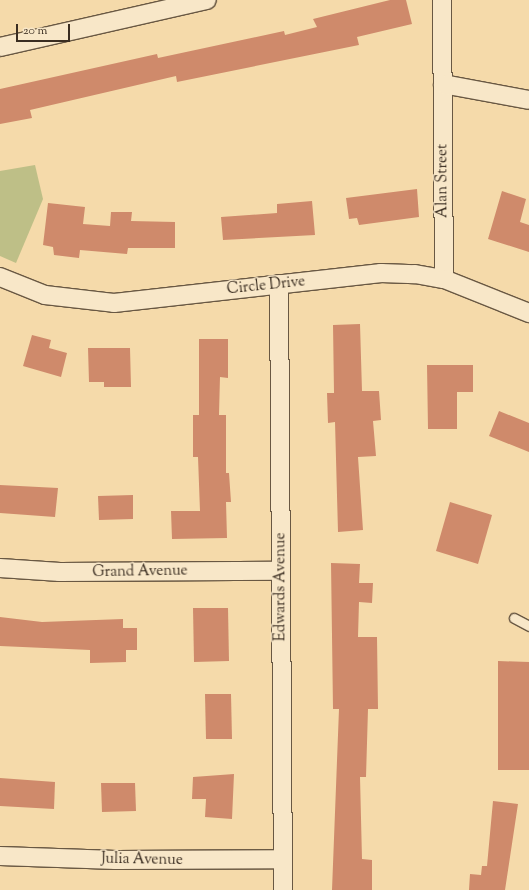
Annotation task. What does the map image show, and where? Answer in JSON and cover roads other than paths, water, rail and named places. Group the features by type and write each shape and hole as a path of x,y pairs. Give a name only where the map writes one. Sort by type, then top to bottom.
{"street":[{"path":"0,47 208,0"},
{"name":"Alan Street","path":"442,0 444,279"},
{"path":"443,84 529,100"},
{"name":"Circle Drive","path":"0,277 45,295 96,302 381,273 444,279 529,313"},
{"name":"Edwards Avenue","path":"279,284 284,890"},
{"name":"Grand Avenue","path":"0,568 60,572 281,570"},
{"name":"Julia Avenue","path":"0,856 116,860 283,859"}],"lane":[{"path":"514,618 529,626"}]}
